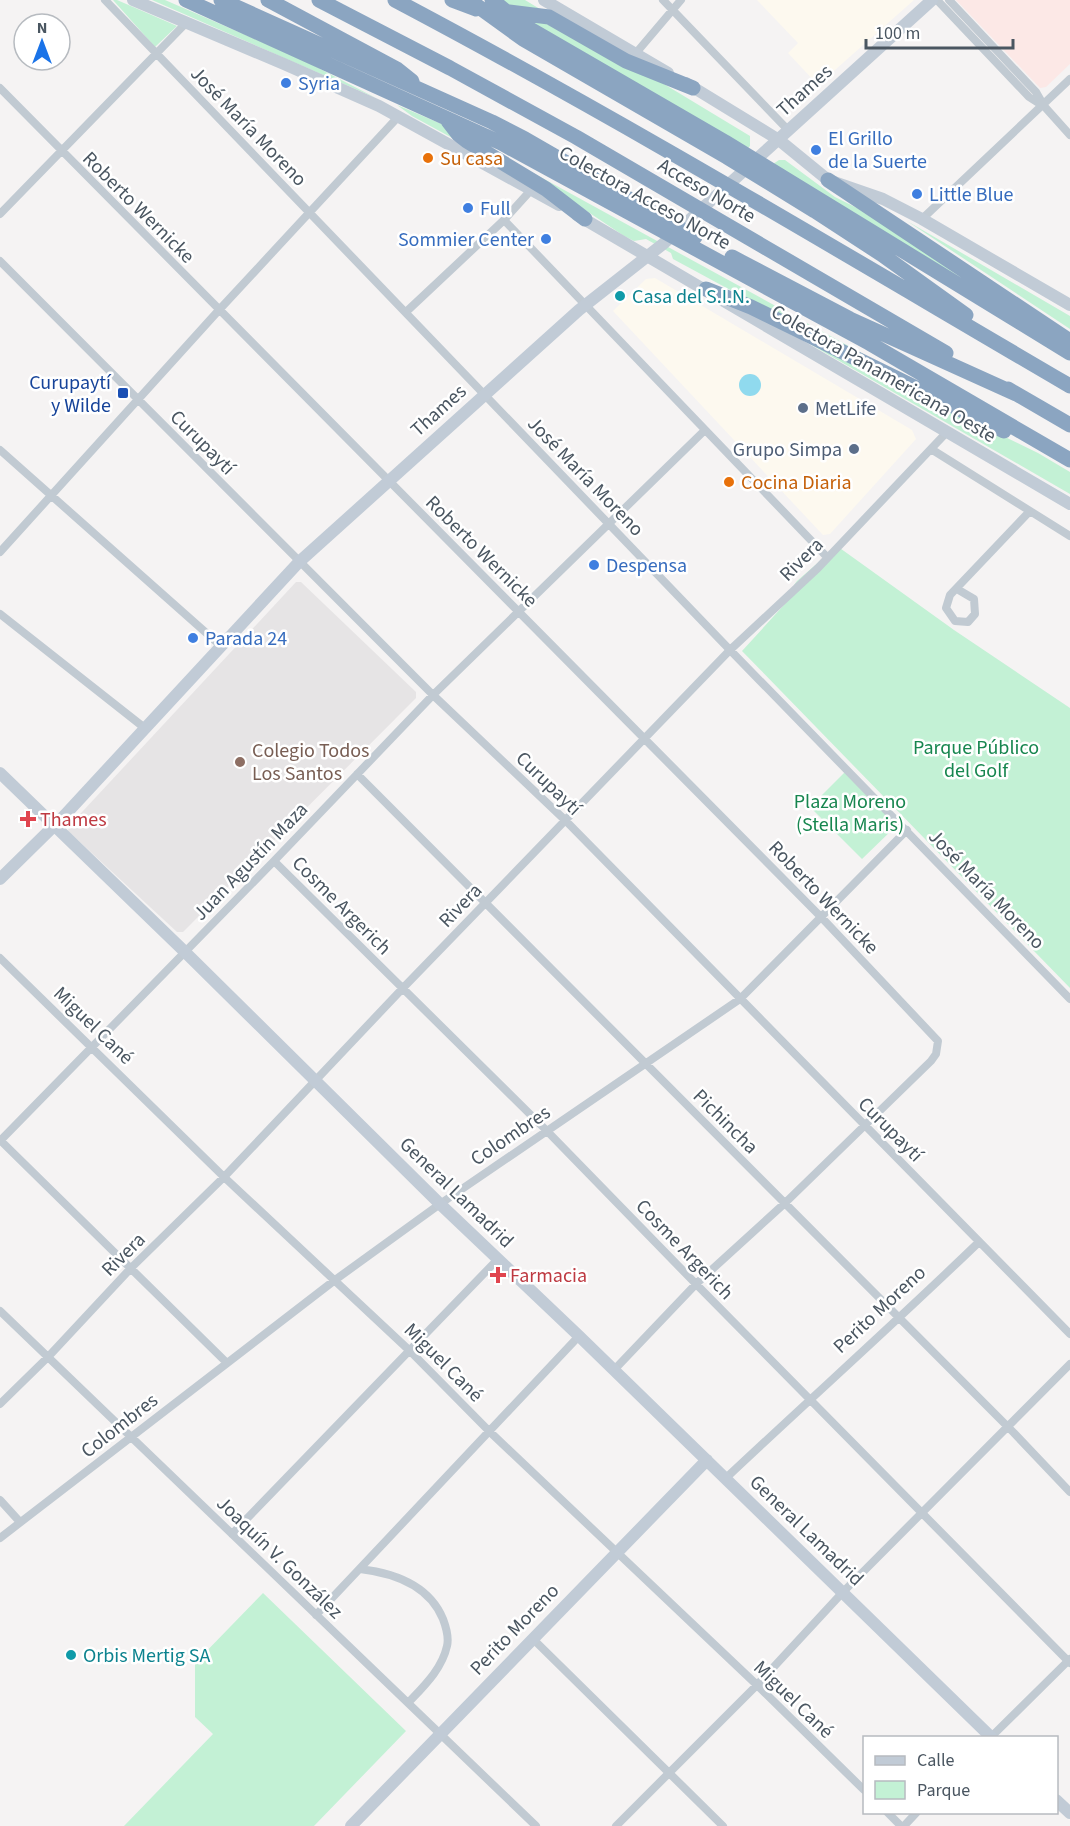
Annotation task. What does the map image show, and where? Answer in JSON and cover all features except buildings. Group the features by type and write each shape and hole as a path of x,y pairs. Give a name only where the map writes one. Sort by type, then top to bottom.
{"highway":[{"name":"Colectora Acceso Norte","path":"186,0 501,143 869,343 1070,461"},
{"path":"221,0 500,126 698,238 850,319 1016,394"},
{"path":"268,0 397,69 420,88 458,134 546,189 585,219"},
{"name":"Acceso Norte","path":"319,0 576,137 1070,425"},
{"name":"Acceso Norte","path":"395,0 530,72 1070,386"},
{"path":"492,0 523,25 725,142 1070,353"},
{"path":"460,1 727,156 815,211 881,254 1046,372"},
{"path":"460,1 472,8 549,17 626,61 693,88"},
{"path":"828,180 1070,341"},
{"path":"706,289 751,307 961,411 1070,461"}],"street":[{"name":"José María Moreno","path":"105,0 730,650 1070,999"},
{"name":"Colectora Panamericana Oeste","path":"133,0 284,64 398,117 585,219 1070,504"},
{"path":"544,0 693,88 784,135"},
{"path":"663,0 784,135 828,180 883,199 922,219 1070,305"},
{"path":"636,53 681,0"},
{"name":"Thames","path":"0,879 146,729 299,562 585,305 663,244 932,0"},
{"path":"937,0 1029,97 1044,106"},
{"path":"949,0 1036,92 1044,106 1070,135"},
{"path":"0,214 187,22"},
{"path":"922,219 1070,79"},
{"name":"Roberto Wernicke","path":"0,87 822,918 938,1041 936,1054 931,1061 864,1126"},
{"path":"0,552 398,117"},
{"path":"406,312 504,220 531,190"},
{"path":"504,220 827,557"},
{"name":"Curupaytí","path":"0,261 433,695 565,820 1070,1334"},
{"name":"Juan Agustín Maza","path":"0,1140 274,861 433,695 705,430"},
{"name":"Rivera","path":"0,1404 48,1357 131,1268 224,1177 730,650 818,568 947,432"},
{"path":"931,449 1070,536"},
{"path":"0,450 221,646"},
{"path":"957,589 1029,512"},
{"path":"0,614 146,729"},
{"name":"General Lamadrid","path":"0,773 440,1204 726,1478 990,1736"},
{"name":"Pichincha","path":"357,774 1008,1427 1070,1492"},
{"name":"Colombres","path":"0,1538 335,1280 546,1130 740,999 907,830"},
{"name":"Cosme Argerich","path":"274,861 546,1130 809,1400 1069,1661"},
{"name":"Miguel Cané","path":"0,958 224,1177 410,1351 489,1431 757,1685 863,1789"},
{"path":"614,1370 696,1284 785,1203 864,1126"},
{"path":"0,1140 227,1363"},
{"name":"Perito Moreno","path":"726,1478 900,1319 979,1242"},
{"path":"232,1534 498,1259"},
{"name":"Joaquín V. González","path":"0,1311 536,1826"},
{"path":"316,1615 579,1336"},
{"path":"616,1826 757,1685 843,1592 1070,1364"},
{"name":"Perito Moreno","path":"351,1826 707,1460"},
{"path":"0,1500 20,1522"},
{"path":"360,1569 381,1571 425,1593 438,1607 445,1625 448,1644 442,1663 408,1703"},
{"path":"532,1638 723,1826"},
{"path":"992,1736 1069,1661"},
{"path":"1058,1802 1070,1813"},
{"path":"889,1814 902,1826 915,1814"}],"shaded area":[{"path":"757,0 914,0 818,85 788,53 798,43"},
{"path":"956,0 1070,0 1070,64 1046,87 1040,88"},
{"path":"655,278 912,430 916,439 830,534 823,535 613,311 646,279"},
{"name":"Colegio Todos Los Santos","path":"296,582 301,582 416,692 416,698 183,932 177,932 68,831 69,826"}],"green space":[{"path":"113,0 117,0 177,26 155,47"},
{"path":"152,0 165,0 301,59 376,98"},
{"path":"502,0 525,0 750,136 750,146 745,151 529,23"},
{"path":"397,105 444,125 456,140 412,116"},
{"path":"779,160 785,160 835,197 875,217 1001,306 770,166"},
{"path":"515,163 936,394 782,318 673,259 671,253 646,239 634,241 624,236"},
{"path":"907,221 1070,316 1070,329"},
{"path":"796,336 1038,453 1070,472 1070,494"},
{"name":"Parque Público del Golf","path":"837,546 954,630 1070,708 1070,988 742,651 794,594 794,585 797,581"},
{"name":"Plaza Moreno (Stella Maris)","path":"845,772 893,822 894,828 862,859 810,807"},
{"path":"263,1593 406,1731 314,1826 124,1826 213,1734 195,1717 195,1663"}],"water":[{"path":"750,374 758,377 761,385 758,393 750,396 742,393 739,385 742,377"}],"place":[{"name":"Syria","path":"286,83"},
{"name":"El Grillo de la Suerte","path":"816,150"},
{"name":"Su casa","path":"428,158"},
{"name":"Little Blue","path":"917,194"},
{"name":"Full","path":"468,208"},
{"name":"Sommier Center","path":"546,239"},
{"name":"Casa del S.I.N.","path":"620,296"},
{"name":"Curupaytí y Wilde","path":"123,393"},
{"name":"MetLife","path":"803,408"},
{"name":"Grupo Simpa","path":"854,449"},
{"name":"Cocina Diaria","path":"729,482"},
{"name":"Despensa","path":"594,565"},
{"name":"Parada 24","path":"193,638"},
{"name":"Colegio Todos Los Santos","path":"240,762"},
{"name":"Thames","path":"28,819"},
{"name":"Farmacia","path":"498,1275"},
{"name":"Orbis Mertig SA","path":"71,1655"}]}
